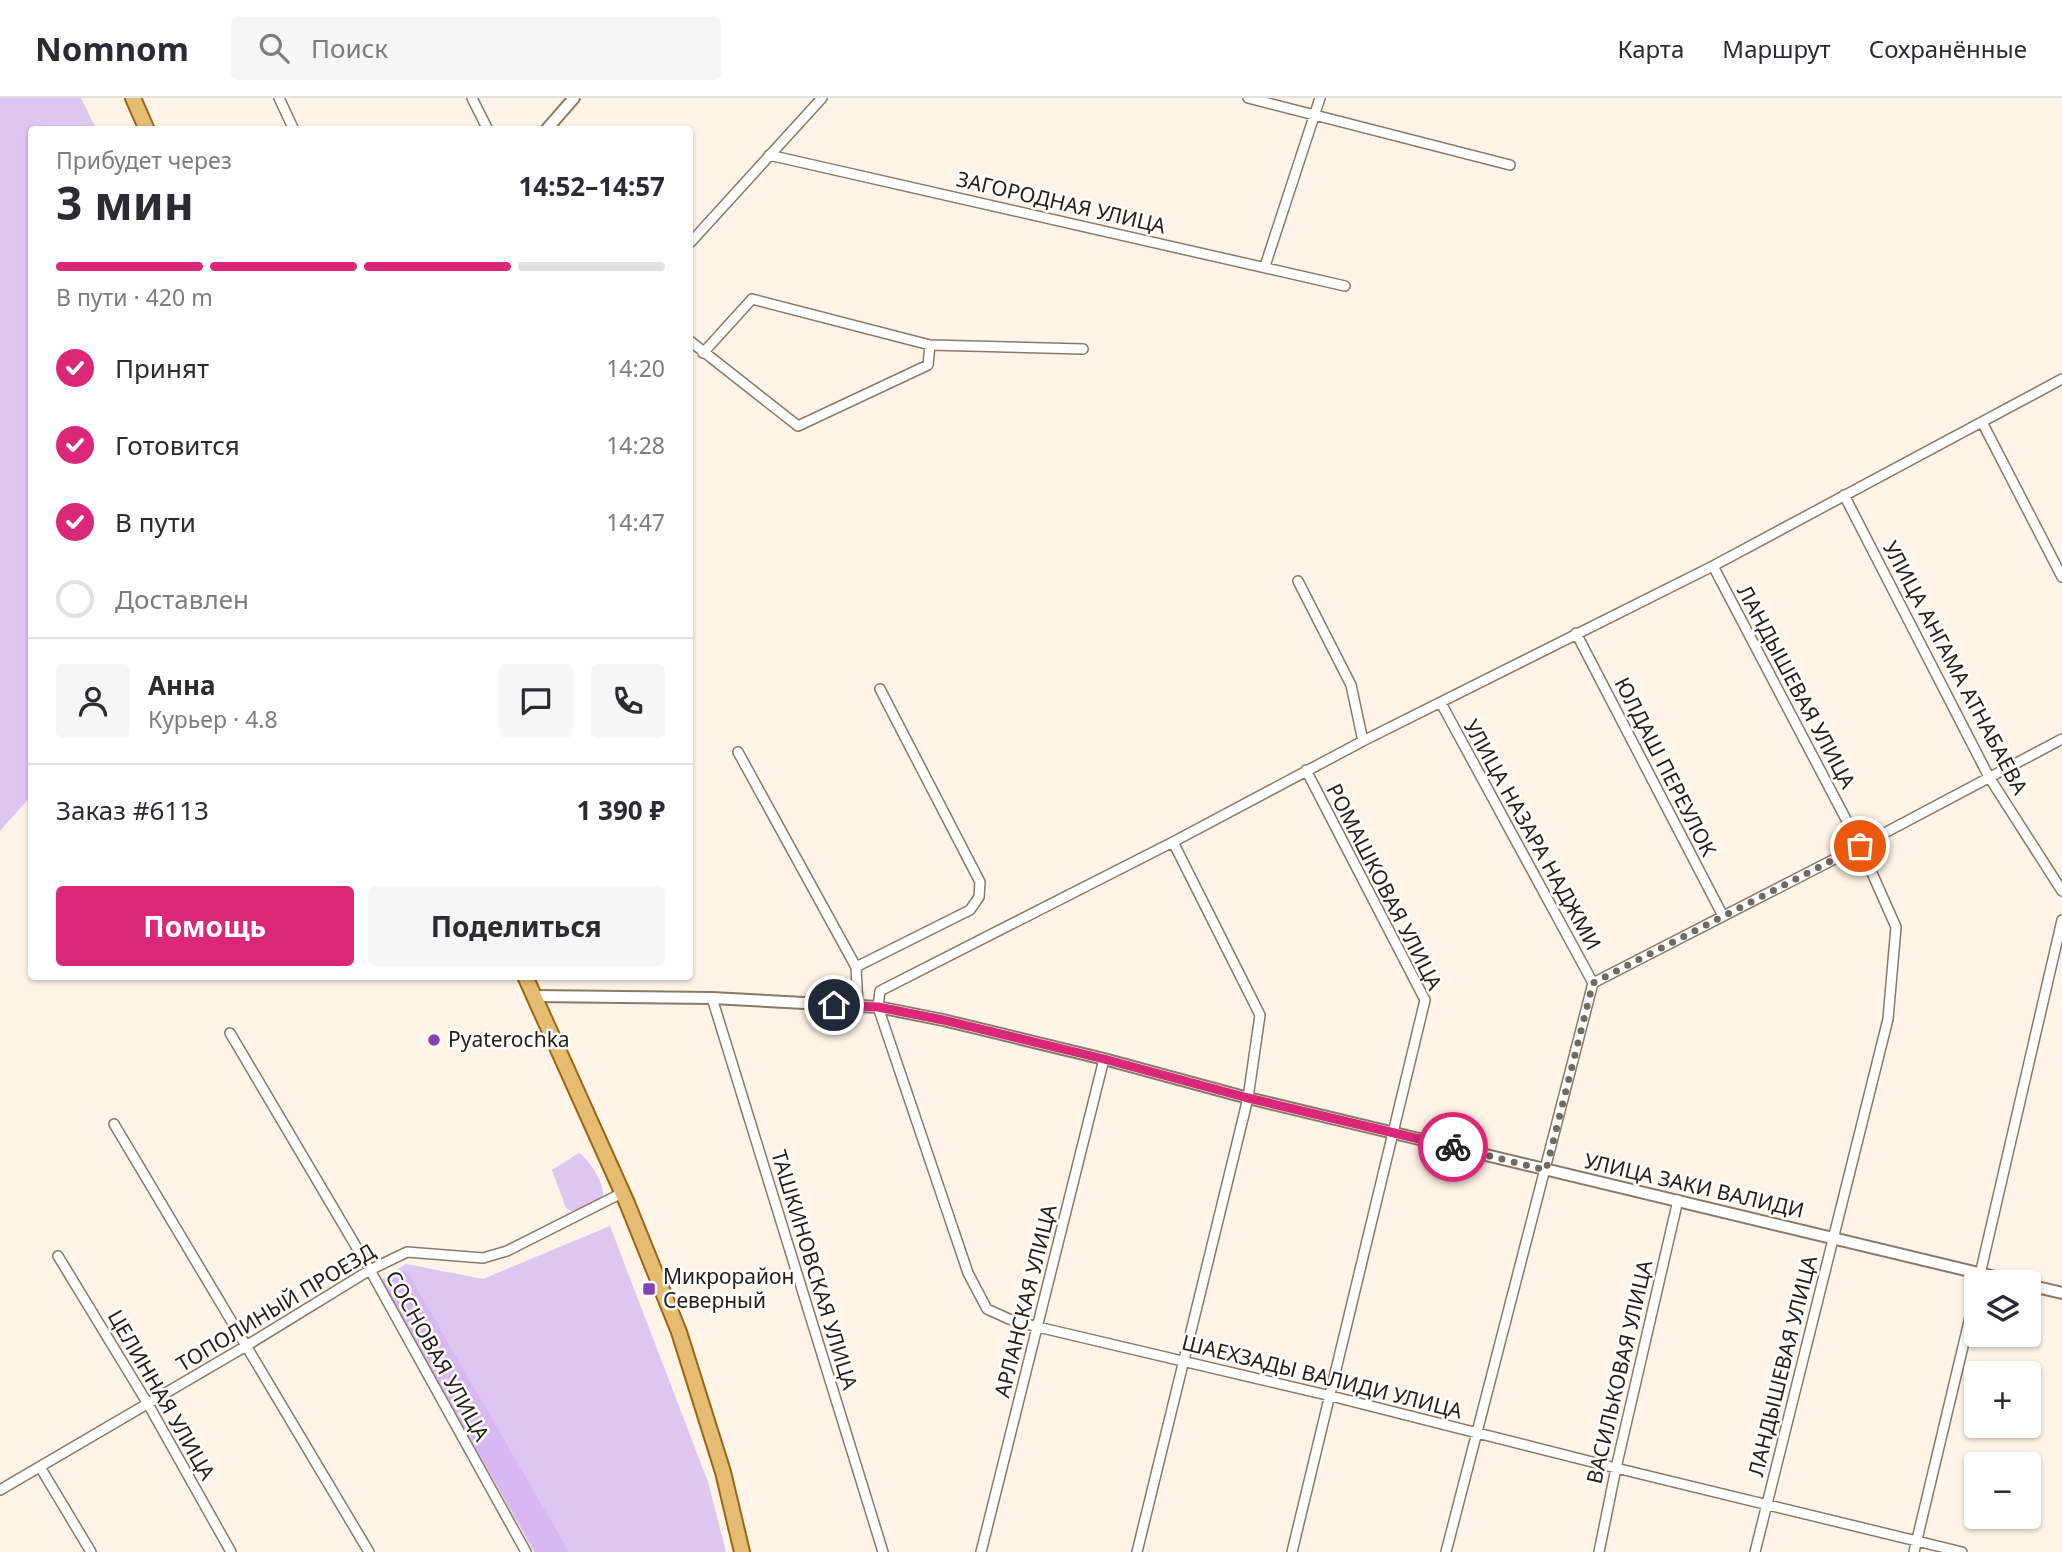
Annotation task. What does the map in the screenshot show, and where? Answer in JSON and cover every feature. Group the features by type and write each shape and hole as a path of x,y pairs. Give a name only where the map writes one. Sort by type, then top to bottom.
{"main road":[{"path":"133,98 145,126"},
{"path":"527,980 622,1193 679,1332 723,1472 742,1552"}],"street":[{"path":"279,98 292,126"},
{"path":"472,98 486,126"},
{"path":"550,126 574,98"},
{"path":"693,240 822,98"},
{"path":"1248,98 1510,165"},
{"path":"1265,267 1320,98"},
{"name":"ЗАГОРОДНАЯ УЛИЦА","path":"769,155 1345,286"},
{"path":"703,353 752,299 930,345 1083,349"},
{"path":"693,344 798,426 928,365 930,345"},
{"path":"878,1007 880,991 1173,842 1306,770 1713,566 2062,379"},
{"path":"1982,422 2062,577"},
{"name":"УЛИЦА АНГАМА АТНАБАЕВА","path":"1844,495 1989,777 2062,891"},
{"name":"ЛАНДЫШЕВАЯ УЛИЦА","path":"1713,566 1860,846 1896,927 1888,1019 1755,1552"},
{"path":"1298,581 1351,685 1363,741"},
{"name":"ЮЛДАШ ПЕРЕУЛОК","path":"1576,633 1723,916"},
{"path":"856,967 970,910 979,897 980,882 880,689"},
{"name":"УЛИЦА НАЗАРА НАДЖМИ","path":"1441,704 1593,983 1446,1552"},
{"path":"1593,983 2062,739"},
{"path":"738,752 856,967 858,1006"},
{"name":"РОМАШКОВАЯ УЛИЦА","path":"1292,1552 1425,1000 1306,770"},
{"path":"1137,1552 1248,1098 1260,1015 1173,842"},
{"path":"1981,1270 2062,920"},
{"name":"УЛИЦА ЗАКИ ВАЛИДИ","path":"534,996 712,998 878,1007 943,1020 1104,1059 1248,1098 1678,1200 1964,1274"},
{"name":"ТАШКИНОВСКАЯ УЛИЦА","path":"712,998 883,1552"},
{"name":"ШАЕХЗАДЫ ВАЛИДИ УЛИЦА","path":"878,1007 968,1273 987,1308 1009,1319 1038,1327 1331,1396 1962,1552"},
{"name":"СОСНОВАЯ УЛИЦА","path":"230,1033 370,1270 526,1552"},
{"name":"АРЛАНСКАЯ УЛИЦА","path":"982,1552 1104,1059"},
{"path":"114,1124 369,1552"},
{"name":"ТОПОЛИНЫЙ ПРОЕЗД","path":"0,1490 370,1270 407,1252 483,1258 507,1251 622,1193"},
{"name":"ВАСИЛЬКОВАЯ УЛИЦА","path":"1599,1552 1615,1468 1678,1200"},
{"name":"ЦЕЛИННАЯ УЛИЦА","path":"58,1256 148,1404 231,1552"},
{"path":"2041,1288 2062,1293"},
{"path":"1914,1552 1964,1342"},
{"path":"40,1467 91,1552"}],"shaded area":[{"path":"0,98 81,98 95,126 28,126 28,800 0,831"},
{"path":"579,1153 596,1173 603,1192 597,1202 571,1211 566,1208 552,1170"},
{"path":"610,1226 708,1482 726,1552 534,1552 379,1281 406,1264 483,1279"},
{"path":"406,1270 569,1552 536,1552 382,1283"}],"way so far":[{"path":"1453,1147 1546,1170 1593,983 1860,846"}],"place":[{"name":"Pyaterochka","path":"434,1040"},
{"name":"Микрорайон Северный","path":"649,1289"}],"route":[{"path":"834,1005 878,1007 943,1020 1453,1147"}]}
